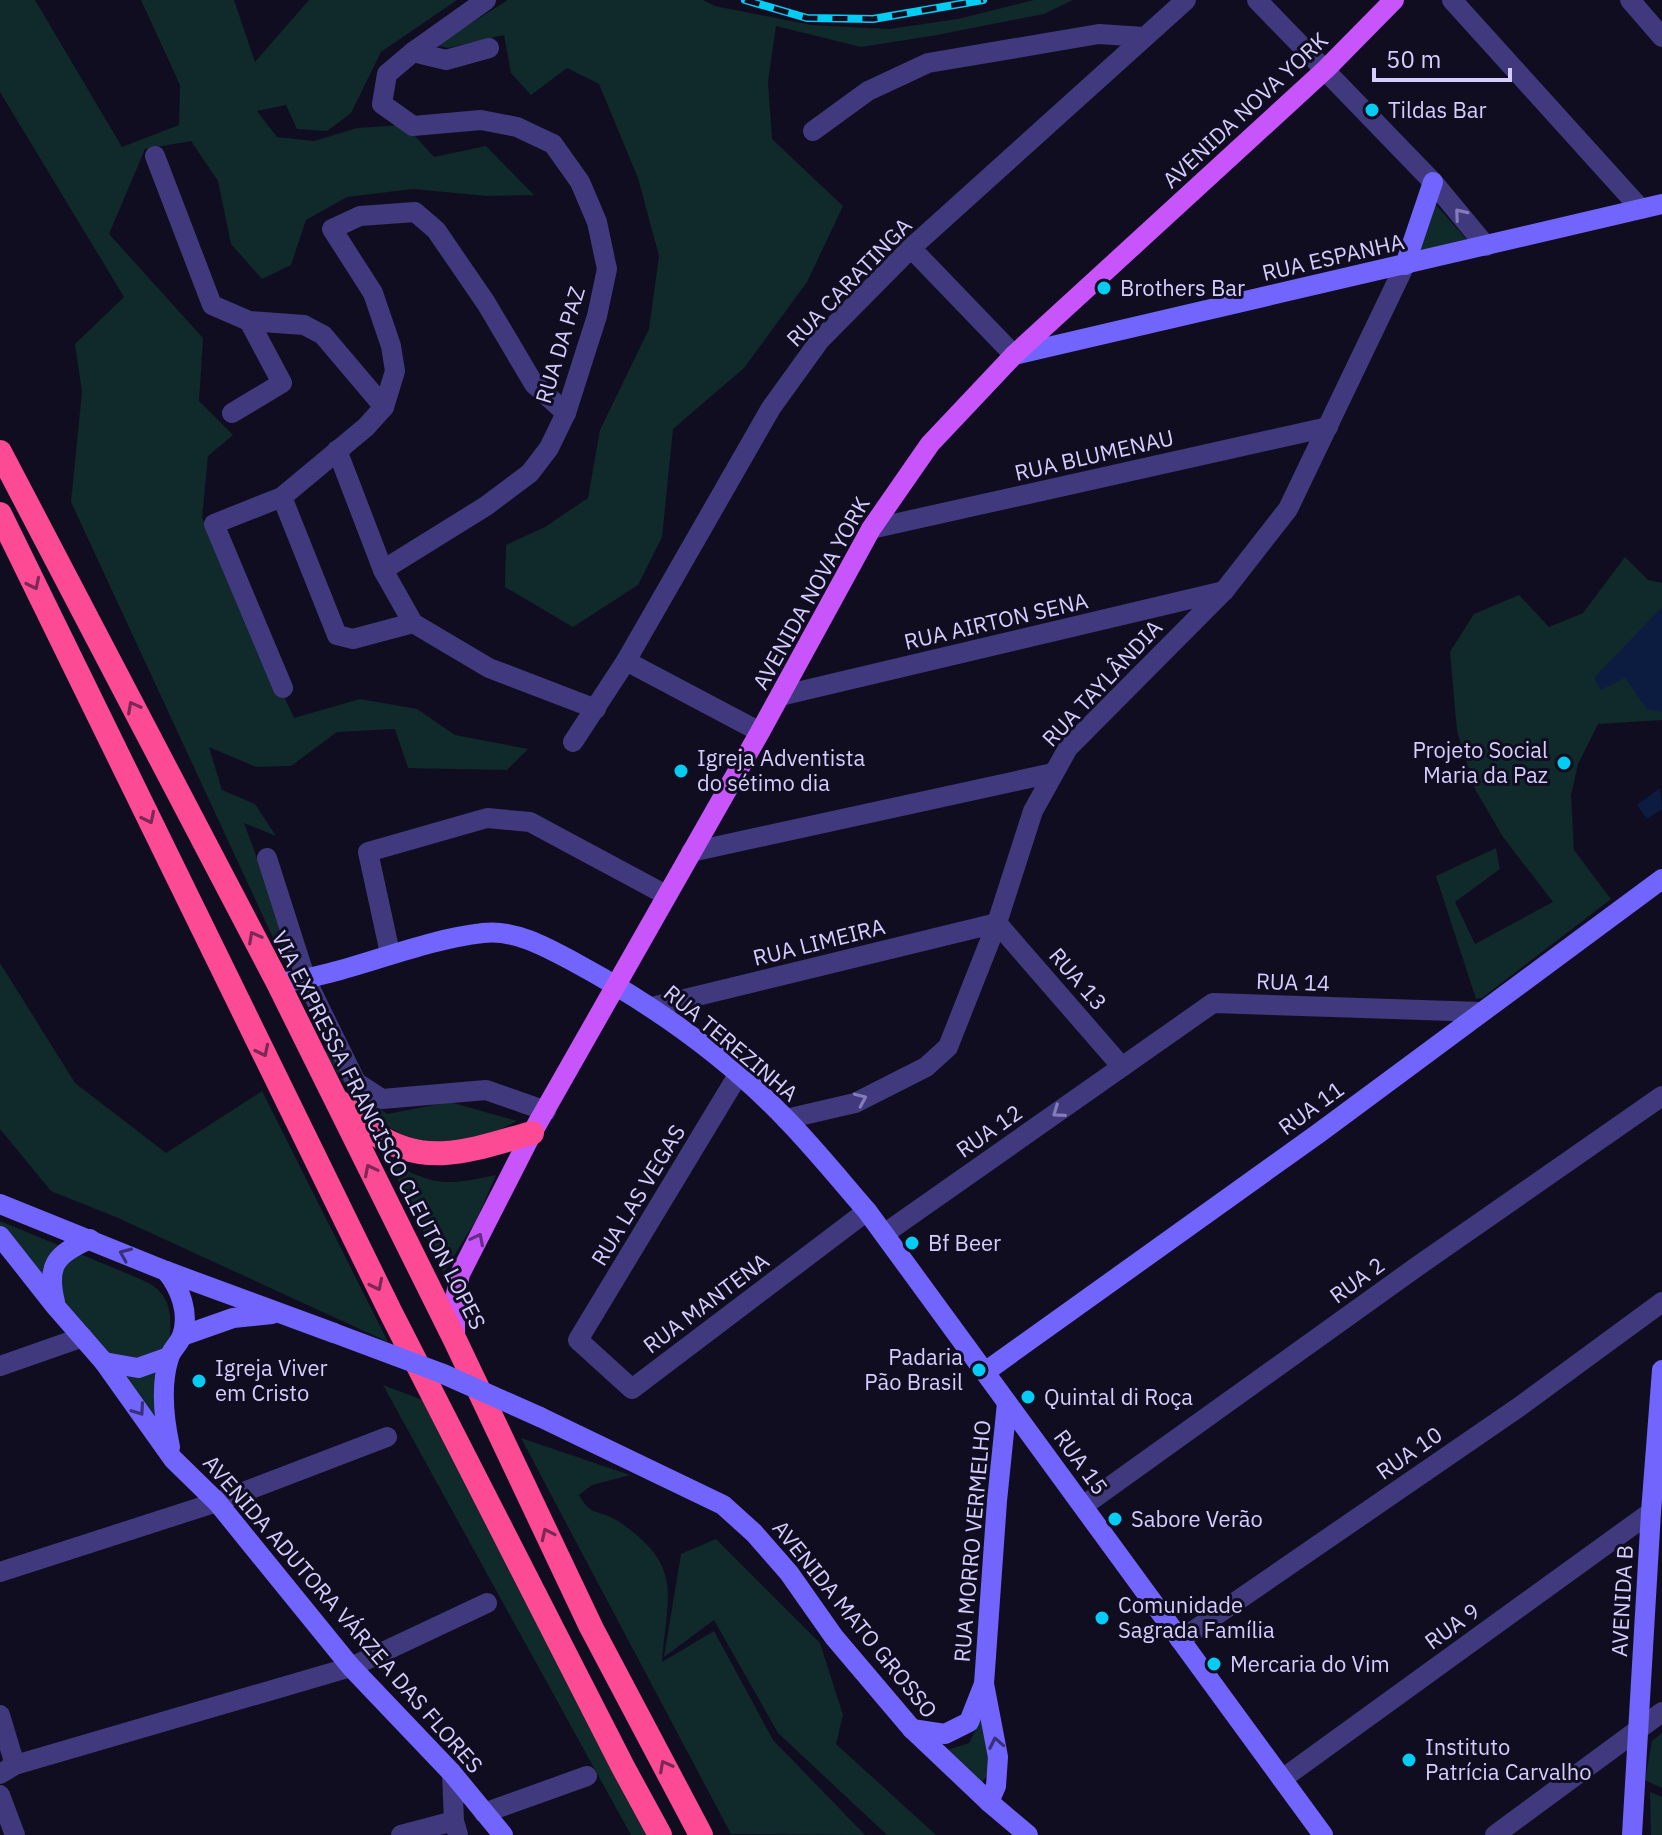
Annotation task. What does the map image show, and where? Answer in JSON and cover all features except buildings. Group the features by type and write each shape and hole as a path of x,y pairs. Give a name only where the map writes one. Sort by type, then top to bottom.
{"highway":[{"name":"VIA EXPRESSA FRANCISCO CLEUTON LOPES","path":"0,452 278,983 455,1340 591,1627 701,1835"},
{"path":"0,514 390,1311 660,1835"},
{"path":"331,1093 375,1134 417,1153 462,1153 532,1133"}],"main road":[{"name":"AVENIDA NOVA YORK","path":"455,1340 455,1299 460,1274 532,1133 760,732 871,529 930,444 1014,355 1326,69 1394,0"}],"street":[{"path":"413,52 486,0"},
{"name":"RUA CARATINGA","path":"573,742 626,661 771,408 820,340 911,248 1186,0"},
{"path":"1257,0 1433,182 1486,246"},
{"path":"1452,0 1641,209"},
{"path":"1630,0 1662,37"},
{"path":"813,131 868,91 928,63 1099,34 1144,37"},
{"path":"413,52 446,60 489,48"},
{"name":"RUA DA PAZ","path":"383,570 486,506 530,473 549,448 566,413 597,316 607,269 597,222 580,182 553,144 517,127 481,120 413,126 382,104 387,74 413,52"},
{"path":"155,156 212,305 249,321 304,325 323,335 384,407"},
{"path":"1405,265 1433,182"},
{"name":"RUA ESPANHA","path":"1014,355 1662,204"},
{"path":"283,688 214,524 282,497 366,427 384,407 395,371 391,346 373,293 332,229 360,216 415,212 436,230 486,303 534,384 566,413"},
{"path":"911,248 1014,355"},
{"name":"RUA TAYLÂNDIA","path":"786,1119 855,1103 926,1067 948,1047 997,923 1033,811 1053,773 1068,748 1224,591 1288,509 1405,265"},
{"path":"232,413 282,383 249,321"},
{"name":"RUA BLUMENAU","path":"871,529 1328,427"},
{"path":"337,450 383,570 413,623 489,668 596,709"},
{"path":"282,497 337,635 353,639 413,623"},
{"name":"RUA AIRTON SENA","path":"780,696 1224,591"},
{"path":"626,661 760,732"},
{"path":"691,852 1053,773"},
{"path":"390,953 368,852 487,818 530,822 666,895"},
{"path":"267,858 306,980 356,1082 382,1099 486,1090 546,1111"},
{"name":"RUA 11","path":"985,1372 1319,1133 1662,879"},
{"name":"RUA LIMEIRA","path":"652,1007 997,923"},
{"name":"RUA 13","path":"997,923 1122,1067"},
{"name":"RUA TEREZINHA","path":"278,983 306,980 390,953 486,932 533,940 652,1007 738,1075 786,1119 884,1234"},
{"name":"RUA 14","path":"1122,1067 1213,1003 1482,1012"},
{"name":"RUA 12","path":"884,1234 1122,1067"},
{"name":"RUA LAS VEGAS","path":"578,1340 738,1075"},
{"name":"RUA 2","path":"1083,1506 1662,1096"},
{"path":"0,1204 166,1271 178,1285 184,1313 182,1336 169,1357 164,1392 165,1424 173,1459"},
{"name":"RUA MANTENA","path":"578,1340 632,1389 867,1211"},
{"name":"RUA 15","path":"884,1234 1323,1835"},
{"name":"AVENIDA ADUTORA VÁRZEA DAS FLORES","path":"0,1236 104,1362 173,1459 217,1502 351,1667 452,1773 503,1835"},
{"path":"56,1307 50,1282 54,1262 68,1249 90,1239"},
{"name":"AVENIDA MATO GROSSO","path":"166,1271 441,1373 723,1505 754,1533 789,1573 834,1637 912,1729 1028,1835"},
{"name":"RUA 10","path":"1180,1640 1519,1407 1662,1302"},
{"path":"182,1336 233,1318 276,1314"},
{"path":"0,1366 83,1337"},
{"path":"104,1362 138,1368 169,1357"},
{"name":"AVENIDA B","path":"1632,1835 1662,1370"},
{"name":"RUA MORRO VERMELHO","path":"989,1802 996,1786 998,1757 984,1684 1007,1403"},
{"path":"0,1572 217,1502 387,1437"},
{"name":"RUA 9","path":"1282,1779 1651,1512"},
{"path":"0,1715 7,1770 351,1667 487,1603"},
{"name":"RUA MORRO VERMELHO","path":"912,1729 945,1734 969,1722 984,1684"},
{"path":"1495,1835 1662,1712"},
{"path":"401,1835 456,1828 452,1773"},
{"path":"484,1813 587,1776"},
{"path":"0,1795 15,1835"}],"green space":[{"path":"0,0 35,0 122,147 179,125 180,85 141,0 234,0 255,62 309,0 457,0 381,52 351,113 327,131 297,129 286,105 257,111 277,137 314,141 357,128 405,125 434,157 486,146 534,195 487,196 413,189 347,197 306,220 291,265 262,279 231,244 218,181 191,141 145,149 109,234 203,338 199,401 233,435 208,456 202,518 294,718 360,699 417,709 455,735 528,749 507,770 408,768 395,729 337,732 291,766 256,767 209,747 222,790 255,804 276,836 244,823 293,956 281,955 71,502 82,392 75,344 124,297 0,92"},
{"path":"508,0 703,0 715,6 811,25 889,29 958,19 1034,0 1073,0 1044,14 861,47 776,26 768,82 772,139 843,206 807,282 744,368 673,429 662,537 638,585 573,627 505,587 506,545 545,527 588,498 600,430 649,329 659,256 638,178 599,84 567,68 531,95 511,73 504,35 448,48 436,45"},
{"path":"1435,204 1468,241 1417,255"},
{"name":"Projeto Social Maria da Paz","path":"1625,557 1648,580 1662,583 1662,720 1598,724 1578,764 1571,795 1574,850 1611,899 1482,998 1476,999 1436,876 1496,848 1500,869 1455,902 1475,944 1553,902 1503,837 1475,789 1457,731 1450,652 1474,614 1519,595 1549,627 1583,613"},
{"path":"0,963 75,1083 166,1153 262,1091 388,1342 116,1217 51,1191 0,1129"},
{"path":"321,1048 334,1057 348,1083 387,1114 450,1102 517,1121 469,1145 409,1139 362,1111"},
{"path":"389,1162 441,1182 496,1175 477,1219 444,1272"},
{"path":"0,1221 142,1280 161,1293 169,1312 170,1345 156,1430 0,1233"},
{"path":"383,1385 428,1402 650,1835 631,1835"},
{"path":"521,1438 630,1475 592,1485 579,1495 592,1510 618,1521 639,1537 663,1568 668,1599 662,1662 714,1631 773,1740 865,1835 731,1834"},
{"path":"716,1539 820,1643 843,1715 836,1744 936,1835 887,1835 778,1733 714,1620 664,1657 681,1554"},
{"path":"984,1713 991,1772 979,1785 941,1752 969,1743"},
{"path":"1662,1733 1662,1788 1645,1780 1652,1741"},
{"path":"1650,1792 1662,1797 1662,1835 1651,1835"}],"water":[{"path":"1662,607 1662,712 1647,709 1625,678 1601,690 1594,678"},
{"path":"1660,788 1662,809 1647,819 1637,805"}],"railway":[{"path":"745,0 807,18 873,19 983,0"}],"place":[{"name":"Tildas Bar","path":"1372,110"},
{"name":"Brothers Bar","path":"1104,288"},
{"name":"Projeto Social Maria da Paz","path":"1564,763"},
{"name":"Igreja Adventista do sétimo dia","path":"681,771"},
{"name":"Bf Beer","path":"912,1243"},
{"name":"Padaria Pão Brasil","path":"979,1370"},
{"name":"Igreja Viver em Cristo","path":"199,1381"},
{"name":"Quintal di Roça","path":"1028,1397"},
{"name":"Sabore Verão","path":"1115,1519"},
{"name":"Comunidade Sagrada Família","path":"1102,1618"},
{"name":"Mercaria do Vim","path":"1214,1664"},
{"name":"Instituto Patrícia Carvalho","path":"1409,1760"}]}
